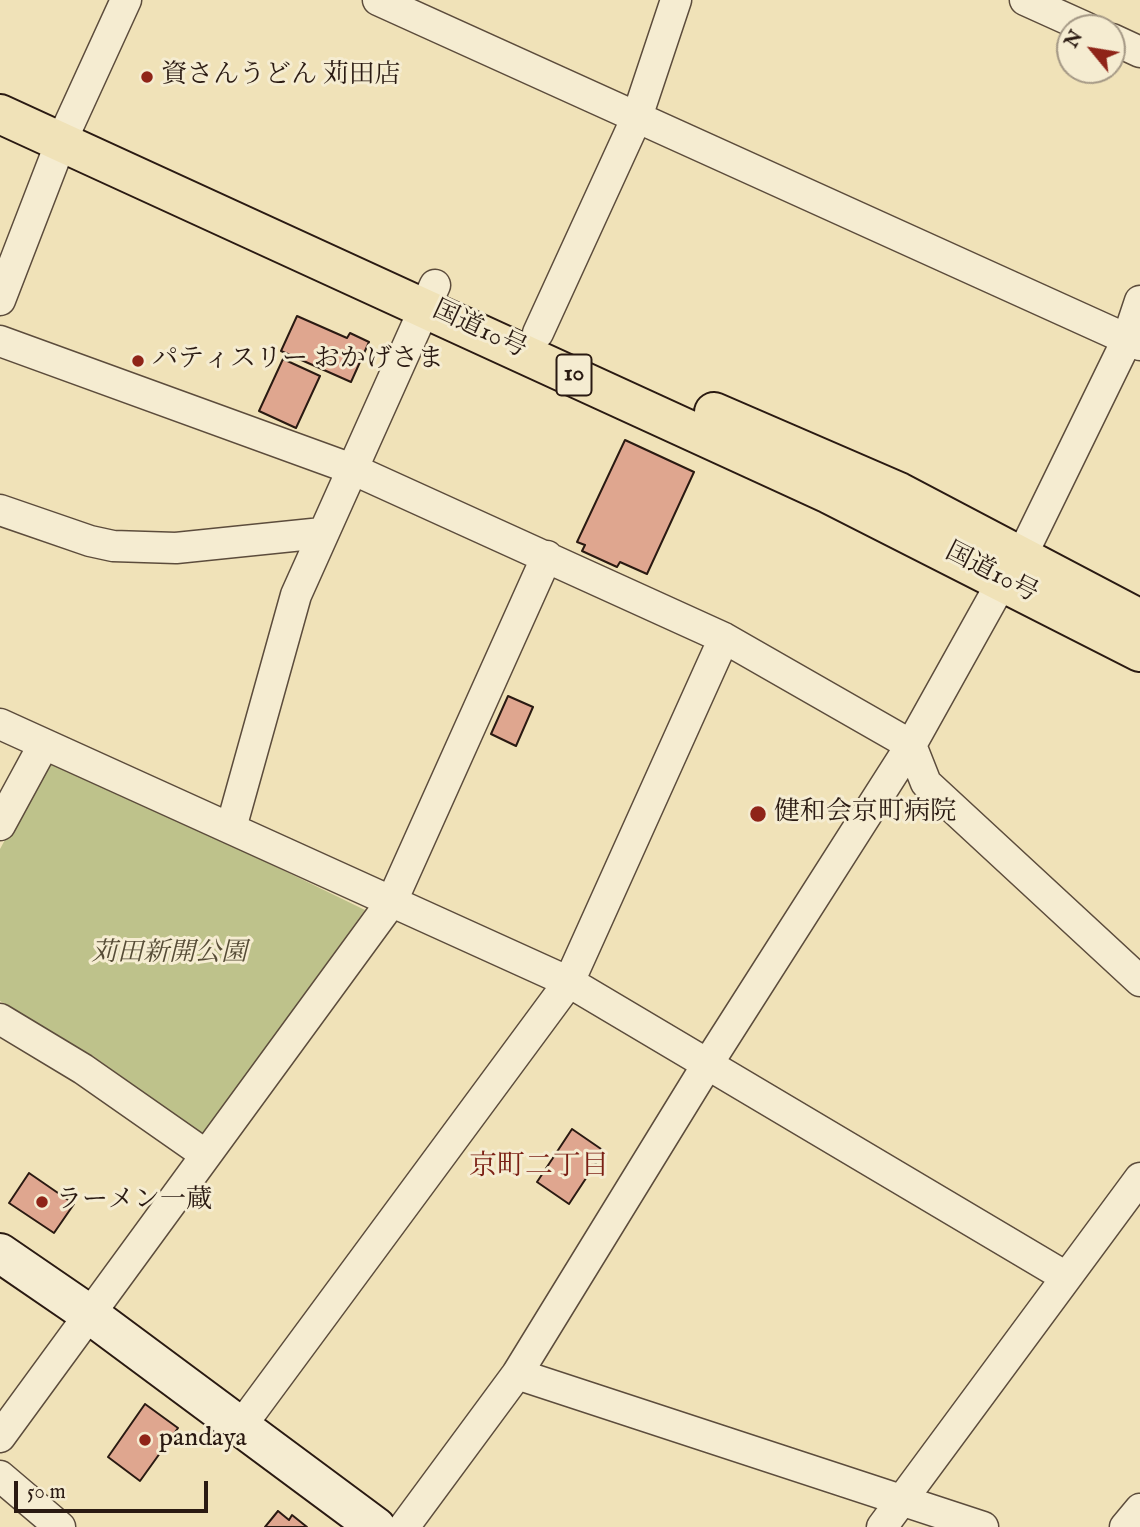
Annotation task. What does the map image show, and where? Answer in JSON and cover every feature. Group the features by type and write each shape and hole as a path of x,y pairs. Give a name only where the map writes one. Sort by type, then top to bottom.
{"highway":[{"name":"国道10号","path":"0,91 65,132 430,296 829,494 1140,619"},
{"name":"国道10号","path":"0,114 65,132"},
{"name":"国道10号","path":"430,296 538,333 900,492 1140,652"}],"street":[{"path":"0,300 65,132 127,0"},
{"path":"378,0 1133,342"},
{"path":"538,333 637,117 676,0"},
{"path":"1025,0 1056,14"},
{"path":"231,828 296,595 430,296"},
{"path":"404,1527 517,1374 707,1065 911,745 1012,567 1133,342 1140,300"},
{"path":"0,341 352,469 724,638 911,745 926,783 1140,981"},
{"path":"0,510 90,541 113,546 176,548 322,533"},
{"path":"0,1437 392,901 547,556"},
{"path":"241,1426 569,982 724,638"},
{"path":"0,724 569,982 1066,1277"},
{"path":"0,825 44,744"},
{"path":"0,1019 83,1069 206,1155"},
{"path":"882,1527 1140,1178"},
{"path":"0,1253 89,1314 376,1527"},
{"path":"517,1374 983,1527"},
{"path":"0,1476 60,1527"},
{"path":"1125,1527 1140,1509"}],"green space":[{"name":"苅田新開公園","path":"50,757 365,910 203,1134 93,1056 0,1001 0,849"}],"building":[{"path":"297,316 347,338 350,333 369,342 351,382 281,351"},
{"path":"283,359 320,376 296,428 259,411"},
{"path":"625,440 694,472 647,574 620,562 617,567 582,551 585,545 577,542"},
{"path":"508,696 533,707 516,746 491,734"},
{"path":"572,1129 604,1151 569,1204 537,1182"},
{"path":"29,1173 74,1204 54,1233 9,1203"},
{"path":"145,1404 178,1428 140,1481 108,1457"},
{"path":"278,1511 289,1520 292,1515 307,1527 265,1527"}],"place":[{"name":"資さんうどん 苅田店","path":"147,77"},
{"name":"パティスリー おかげさま","path":"138,361"},
{"name":"健和会京町病院","path":"758,814"},
{"name":"ラーメン一蔵","path":"42,1202"},
{"name":"pandaya","path":"145,1440"}],"district":[{"name":"京町二丁目","path":"539,1168"}]}
